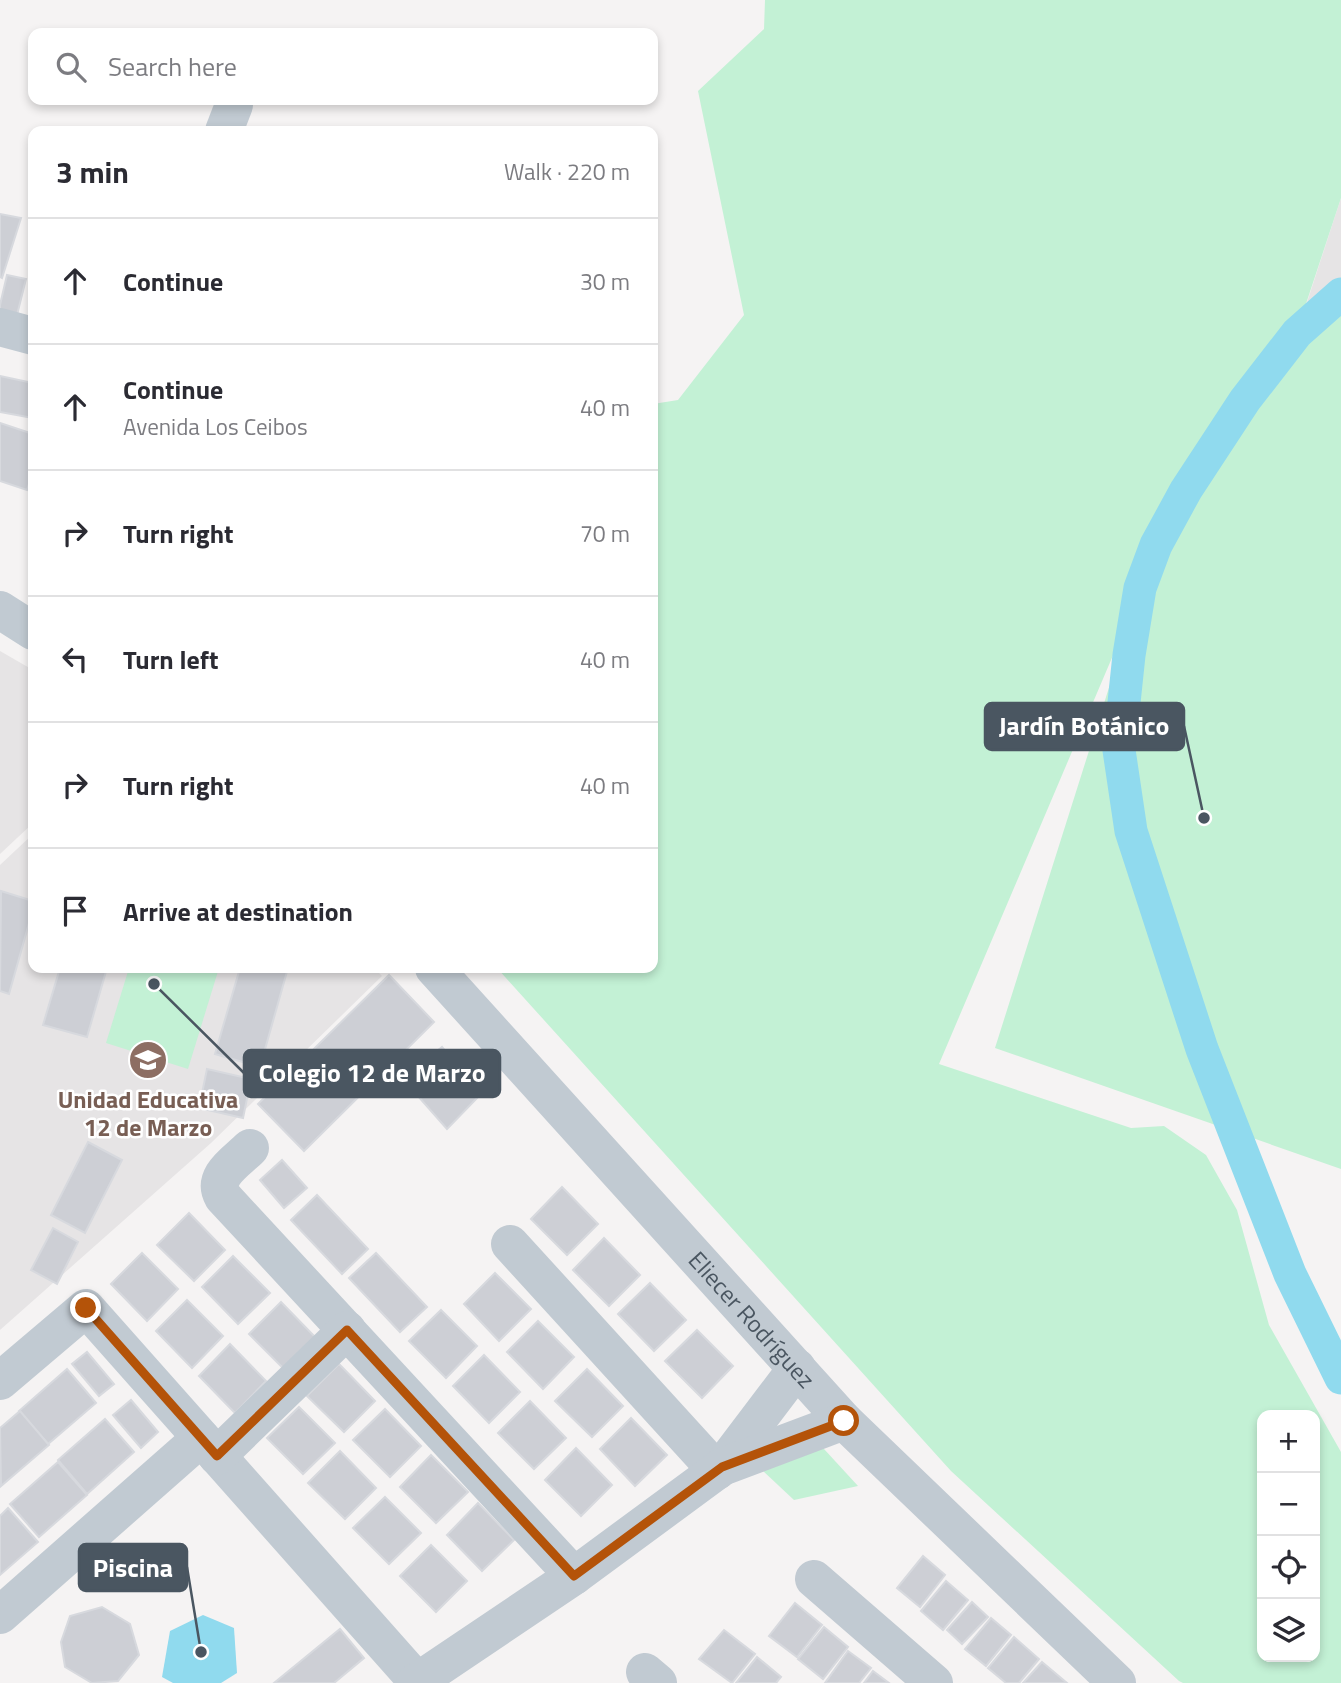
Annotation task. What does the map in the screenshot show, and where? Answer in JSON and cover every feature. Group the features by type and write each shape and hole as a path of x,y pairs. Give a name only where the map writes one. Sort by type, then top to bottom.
{"street":[{"path":"0,327 28,335"},
{"path":"0,610 28,628"},
{"name":"Eliecer Rodríguez","path":"439,973 844,1421 1117,1683"},
{"path":"250,1148 219,1178 220,1192 574,1576"},
{"path":"510,1244 720,1469"},
{"path":"0,1381 86,1308 416,1682 574,1576 720,1469 844,1421"},
{"path":"0,1615 209,1447 347,1330"},
{"path":"720,1469 797,1368"},
{"path":"814,1579 934,1683"}],"shaded area":[{"path":"1341,198 1341,294 1297,333"},
{"path":"0,651 28,667 28,828 0,854"},
{"name":"Unidad Educativa 12 de Marzo","path":"28,839 28,973 379,973 382,976 211,1143 0,1330 0,865"}],"green space":[{"path":"765,0 1341,0 1341,198 1297,331 1341,294 1341,1169 995,1048 1137,599 939,1064 1131,1128 1164,1126 1206,1155 1237,1210 1269,1325 1317,1410 1257,1410 1257,1662 1320,1662 1320,1415 1341,1452 1341,1683 1179,1681 951,1471 502,973 658,973 658,403 678,400 744,315 698,91 764,29"},
{"path":"127,973 217,973 188,1069 106,1043"},
{"path":"806,1447 824,1449 858,1486 794,1500 762,1470"}],"water":[{"path":"203,1615 234,1628 237,1673 221,1683 173,1683 162,1677 170,1631"}],"building":[{"path":"0,214 21,218 2,278 0,277"},
{"path":"7,275 26,279 15,323 0,319 0,305"},
{"path":"0,376 28,382 28,417 0,412"},
{"path":"0,423 28,432 28,487 27,490 0,481"},
{"path":"1,891 28,899 28,927 9,994 0,991"},
{"path":"59,973 106,973 87,1037 43,1025"},
{"path":"239,973 287,973 260,1067 215,1054"},
{"path":"389,975 434,1022 304,1151 258,1104"},
{"path":"442,1047 481,1094 447,1129 403,1079"},
{"path":"207,1069 251,1079 243,1118 199,1108"},
{"path":"88,1142 122,1160 85,1233 51,1215"},
{"path":"282,1160 307,1188 284,1208 260,1180"},
{"path":"562,1187 598,1224 567,1255 531,1219"},
{"path":"317,1195 368,1249 342,1274 291,1220"},
{"path":"189,1213 225,1250 194,1281 157,1245"},
{"path":"53,1228 78,1242 57,1284 31,1270"},
{"path":"604,1238 640,1275 609,1306 573,1270"},
{"path":"142,1253 178,1289 147,1321 111,1284"},
{"path":"376,1253 427,1307 400,1332 349,1278"},
{"path":"233,1256 270,1293 238,1324 202,1287"},
{"path":"495,1273 531,1309 499,1341 464,1304"},
{"path":"650,1283 686,1320 654,1351 618,1314"},
{"path":"187,1300 223,1336 192,1368 156,1331"},
{"path":"281,1302 317,1339 286,1371 249,1334"},
{"path":"441,1310 477,1346 446,1378 409,1341"},
{"path":"538,1321 574,1357 543,1389 507,1352"},
{"path":"697,1330 733,1366 702,1398 665,1361"},
{"path":"230,1344 266,1381 235,1413 199,1376"},
{"path":"87,1352 114,1384 99,1396 72,1364"},
{"path":"484,1355 520,1392 489,1423 453,1386"},
{"path":"339,1364 375,1401 344,1432 307,1396"},
{"path":"67,1369 96,1403 48,1444 19,1411"},
{"path":"587,1369 623,1406 592,1437 555,1401"},
{"path":"131,1400 158,1432 141,1448 113,1415"},
{"path":"530,1401 566,1438 534,1469 498,1433"},
{"path":"299,1407 335,1443 303,1474 267,1438"},
{"path":"385,1409 421,1446 390,1477 353,1440"},
{"path":"20,1411 49,1445 1,1486 0,1428"},
{"path":"631,1418 667,1455 635,1486 600,1449"},
{"path":"105,1419 134,1452 87,1494 58,1460"},
{"path":"576,1448 612,1485 581,1516 545,1480"},
{"path":"340,1451 376,1488 345,1519 308,1483"},
{"path":"431,1455 468,1492 436,1523 400,1487"},
{"path":"58,1462 87,1495 39,1537 10,1504"},
{"path":"385,1497 421,1533 389,1564 353,1528"},
{"path":"478,1503 514,1540 482,1571 447,1535"},
{"path":"8,1508 38,1542 0,1575 0,1516"},
{"path":"431,1545 467,1581 436,1612 400,1576"},
{"path":"923,1556 945,1575 920,1607 897,1588"},
{"path":"946,1581 968,1600 943,1630 921,1611"},
{"path":"972,1602 988,1617 962,1644 947,1630"},
{"path":"795,1603 822,1625 797,1657 769,1636"},
{"path":"102,1607 130,1624 139,1655 118,1681 92,1683 65,1667 61,1642 70,1616"},
{"path":"991,1618 1011,1635 986,1666 965,1649"},
{"path":"824,1627 848,1647 823,1679 798,1659"},
{"path":"340,1629 364,1658 334,1683 274,1683"},
{"path":"724,1630 755,1654 732,1683 699,1659"},
{"path":"1014,1637 1039,1659 1019,1683 1006,1683 988,1668"},
{"path":"848,1651 871,1668 859,1683 825,1683"},
{"path":"757,1657 781,1677 776,1683 736,1683"},
{"path":"1042,1662 1067,1683 1023,1683"},
{"path":"873,1671 889,1683 864,1683"}],"waterway":[{"path":"1341,294 1297,333 1245,400 1186,490 1156,545 1140,588 1129,655 1119,750 1131,831 1202,1049 1290,1274 1341,1378"}],"place":[{"name":"Jardín Botánico","path":"1204,818"},
{"name":"Colegio 12 de Marzo","path":"154,984"},
{"name":"Unidad Educativa 12 de Marzo","path":"148,1060"},
{"name":"Piscina","path":"201,1652"}],"route":[{"path":"86,1308 217,1456 347,1330 574,1576 722,1467 844,1421"}]}
